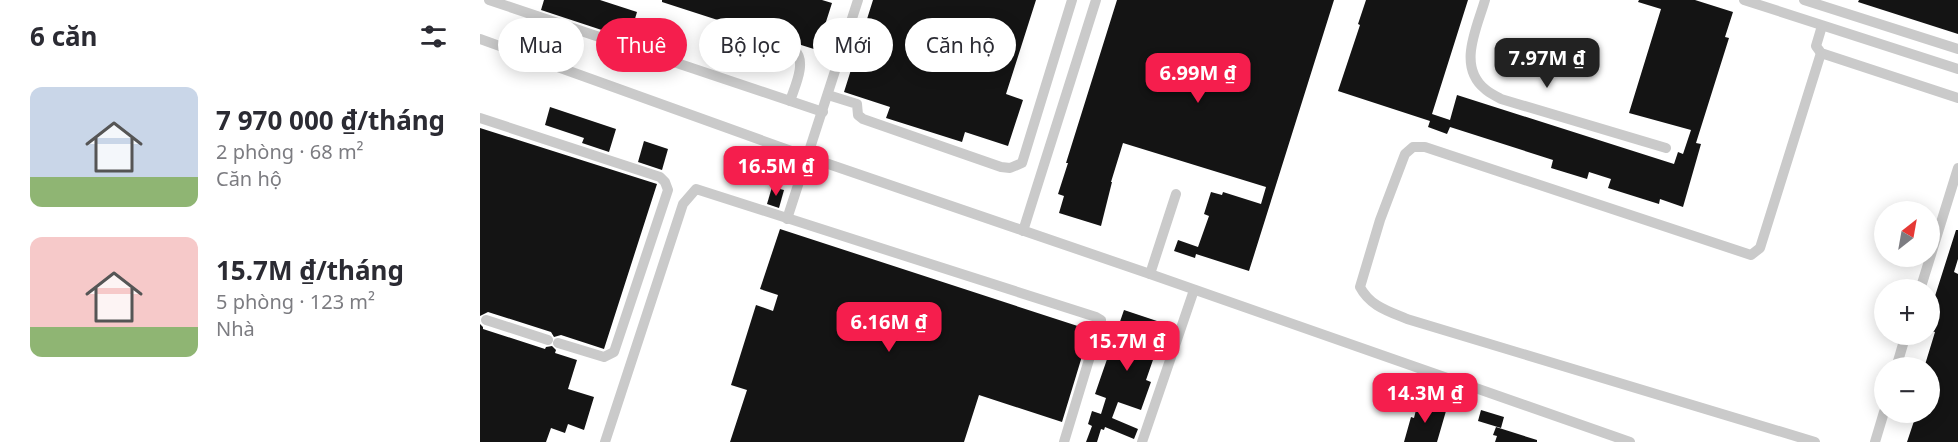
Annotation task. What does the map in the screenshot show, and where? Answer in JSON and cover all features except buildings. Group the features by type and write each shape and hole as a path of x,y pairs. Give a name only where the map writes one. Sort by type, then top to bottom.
{"lane":[{"path":"489,0 523,5 823,112"},
{"path":"787,219 858,0"},
{"path":"828,95 857,104 858,115 863,119 1001,167 1015,167 1022,164 1072,0"},
{"path":"1023,231 1096,0"},
{"path":"1485,0 1470,54 1471,68 1477,81 1485,89 1501,99 1666,148"},
{"path":"1744,0 1958,69"},
{"path":"1804,0 1958,50"},
{"path":"1822,26 1816,46 1821,53 1958,98"},
{"path":"480,39 808,157 1630,442"},
{"path":"1815,442 1407,319 1382,309 1366,297 1360,287 1380,220 1405,154 1413,147 1425,147 1750,255 1760,248 1821,53"},
{"path":"790,101 799,72"},
{"path":"480,118 660,177 668,190 614,352 604,357 486,320"},
{"path":"1923,279 1958,168"},
{"path":"605,442 683,204 696,189 1101,320 1064,442"},
{"path":"1150,274 1176,194"},
{"path":"1142,442 1194,290"},
{"path":"1875,442 1881,423"}]}
